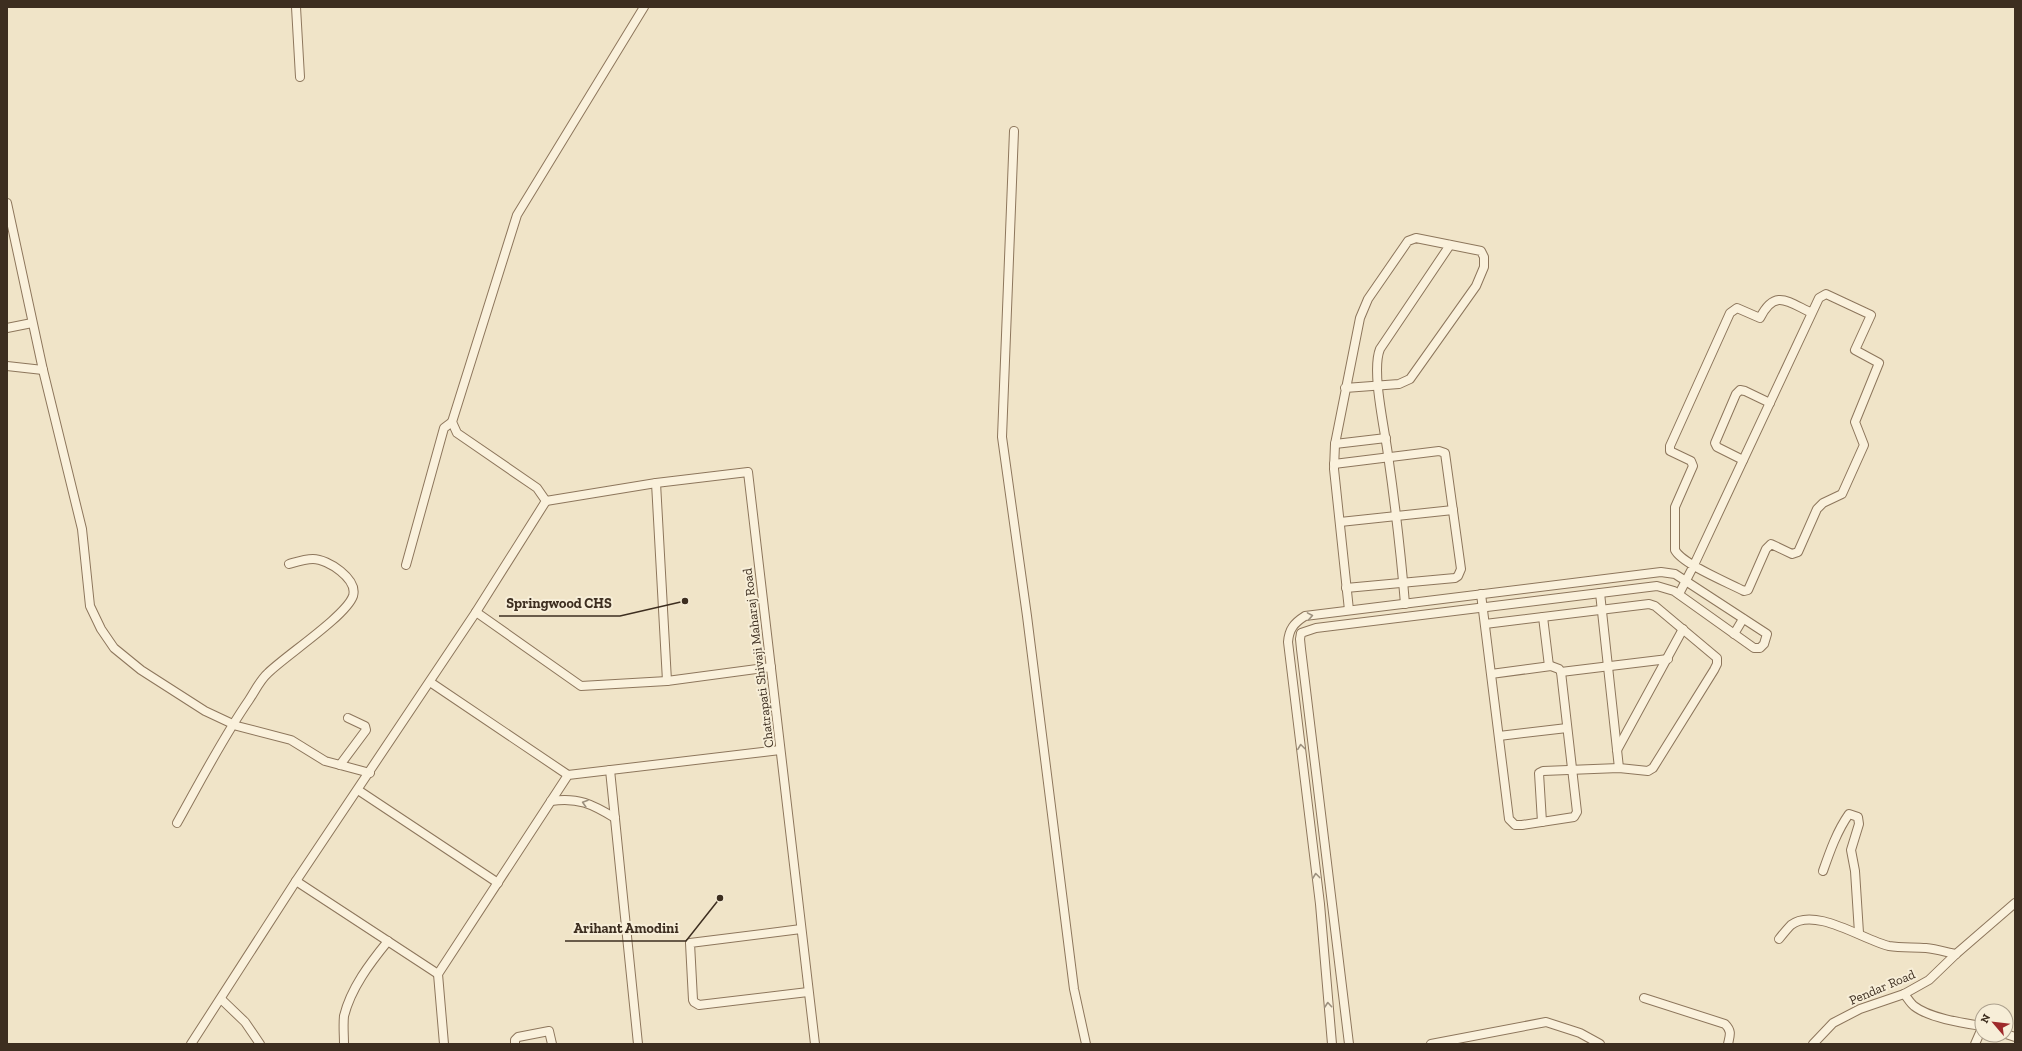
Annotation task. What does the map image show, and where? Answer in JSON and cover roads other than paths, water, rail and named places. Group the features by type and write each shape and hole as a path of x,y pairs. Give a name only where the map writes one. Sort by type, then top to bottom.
{"street":[{"path":"296,7 300,77"},
{"path":"406,565 444,428 452,422 517,215 644,7"},
{"path":"1014,131 1002,437 1027,616 1074,990 1086,1044"},
{"path":"7,203 32,323 82,529 90,606 100,629 114,648 140,670 205,711 233,724 291,740 325,761 370,773"},
{"path":"1345,388 1399,384 1410,379 1476,286 1484,267 1483,253 1481,251 1416,238 1405,244 1363,308 1357,328 1345,388 1334,444 1334,464 1349,610"},
{"path":"1405,604 1404,583 1377,360 1380,349 1450,245"},
{"path":"1679,594 1686,582 1694,565 1743,460 1770,403 1812,313 1819,298 1826,294 1871,315 1855,350 1879,363 1854,422 1864,445 1842,494 1823,503 1817,509 1798,552 1792,554 1771,544 1766,549 1748,590 1744,591 1694,565 1678,556 1675,550 1675,507 1693,466 1691,461 1670,451 1670,446 1730,313 1737,308 1760,318 1766,305 1777,300 1783,300 1812,313"},
{"path":"7,328 32,323"},
{"path":"7,366 43,370"},
{"path":"1743,460 1717,448 1715,443 1736,394 1740,390 1745,390 1770,403"},
{"path":"191,1044 296,881 370,773 476,612 546,502 537,488 457,433 452,422"},
{"path":"1334,444 1386,438"},
{"path":"1334,464 1439,451 1445,452 1461,569 1458,576 1404,583 1346,588"},
{"name":"Chatrapati Shivaji Maharaj Road","path":"546,502 656,483 748,472 815,1044"},
{"path":"656,483 667,681"},
{"path":"1340,522 1453,510"},
{"path":"177,823 233,724 267,673 331,620 352,598 354,589 350,581 342,572 314,559 289,564"},
{"path":"1302,633 1316,628 1657,586 1667,587 1679,594 1754,648 1760,648 1764,644 1766,634 1675,574 1661,572 1305,616 1296,622 1292,627 1288,642 1320,904 1332,1044"},
{"path":"1600,593 1619,768"},
{"path":"1481,594 1508,819 1515,825 1542,822 1576,815 1577,812 1573,771 1561,672 1555,667 1549,666 1491,674"},
{"path":"1485,624 1649,604 1655,606 1712,653 1716,658 1717,664 1657,764 1648,771 1619,768 1573,771 1542,771 1539,773 1542,822"},
{"path":"476,612 581,686 667,681 771,667"},
{"path":"1543,617 1549,666"},
{"path":"1734,634 1744,619"},
{"path":"1292,627 1302,633"},
{"path":"1617,750 1683,629"},
{"path":"1302,633 1300,644 1349,1044"},
{"path":"1561,672 1668,659"},
{"path":"430,682 568,775 780,750"},
{"path":"340,765 366,730 365,726 348,718"},
{"path":"1499,736 1568,728"},
{"path":"610,770 638,1044"},
{"path":"444,1044 438,974 568,775"},
{"path":"358,790 498,883"},
{"path":"551,801 566,799 582,801 595,806 615,818"},
{"path":"1823,871 1835,838 1849,814 1858,817 1859,824 1851,850 1855,870 1859,933"},
{"path":"296,881 438,974"},
{"name":"Pendar Road","path":"1812,1044 1833,1022 1860,1009 1904,994 1929,980 1956,954 2015,903"},
{"path":"1779,939 1792,925 1803,920 1838,925 1890,946 1928,948 1956,954"},
{"path":"801,930 690,943 693,1000 699,1005 808,992"},
{"path":"344,1044 344,1017 352,994 372,961 388,941"},
{"path":"1904,994 1914,1006 1925,1012 1957,1022 1974,1025"},
{"path":"221,998 245,1022 260,1044"},
{"path":"1644,998 1725,1024 1730,1028 1731,1034 1728,1044"},
{"path":"1431,1044 1546,1022 1580,1033 1600,1044"},
{"path":"515,1044 515,1040 518,1037 548,1032 552,1044"}],"place":[{"name":"Springwood CHS","path":"685,601"},
{"name":"Arihant Amodini","path":"720,898"}]}
